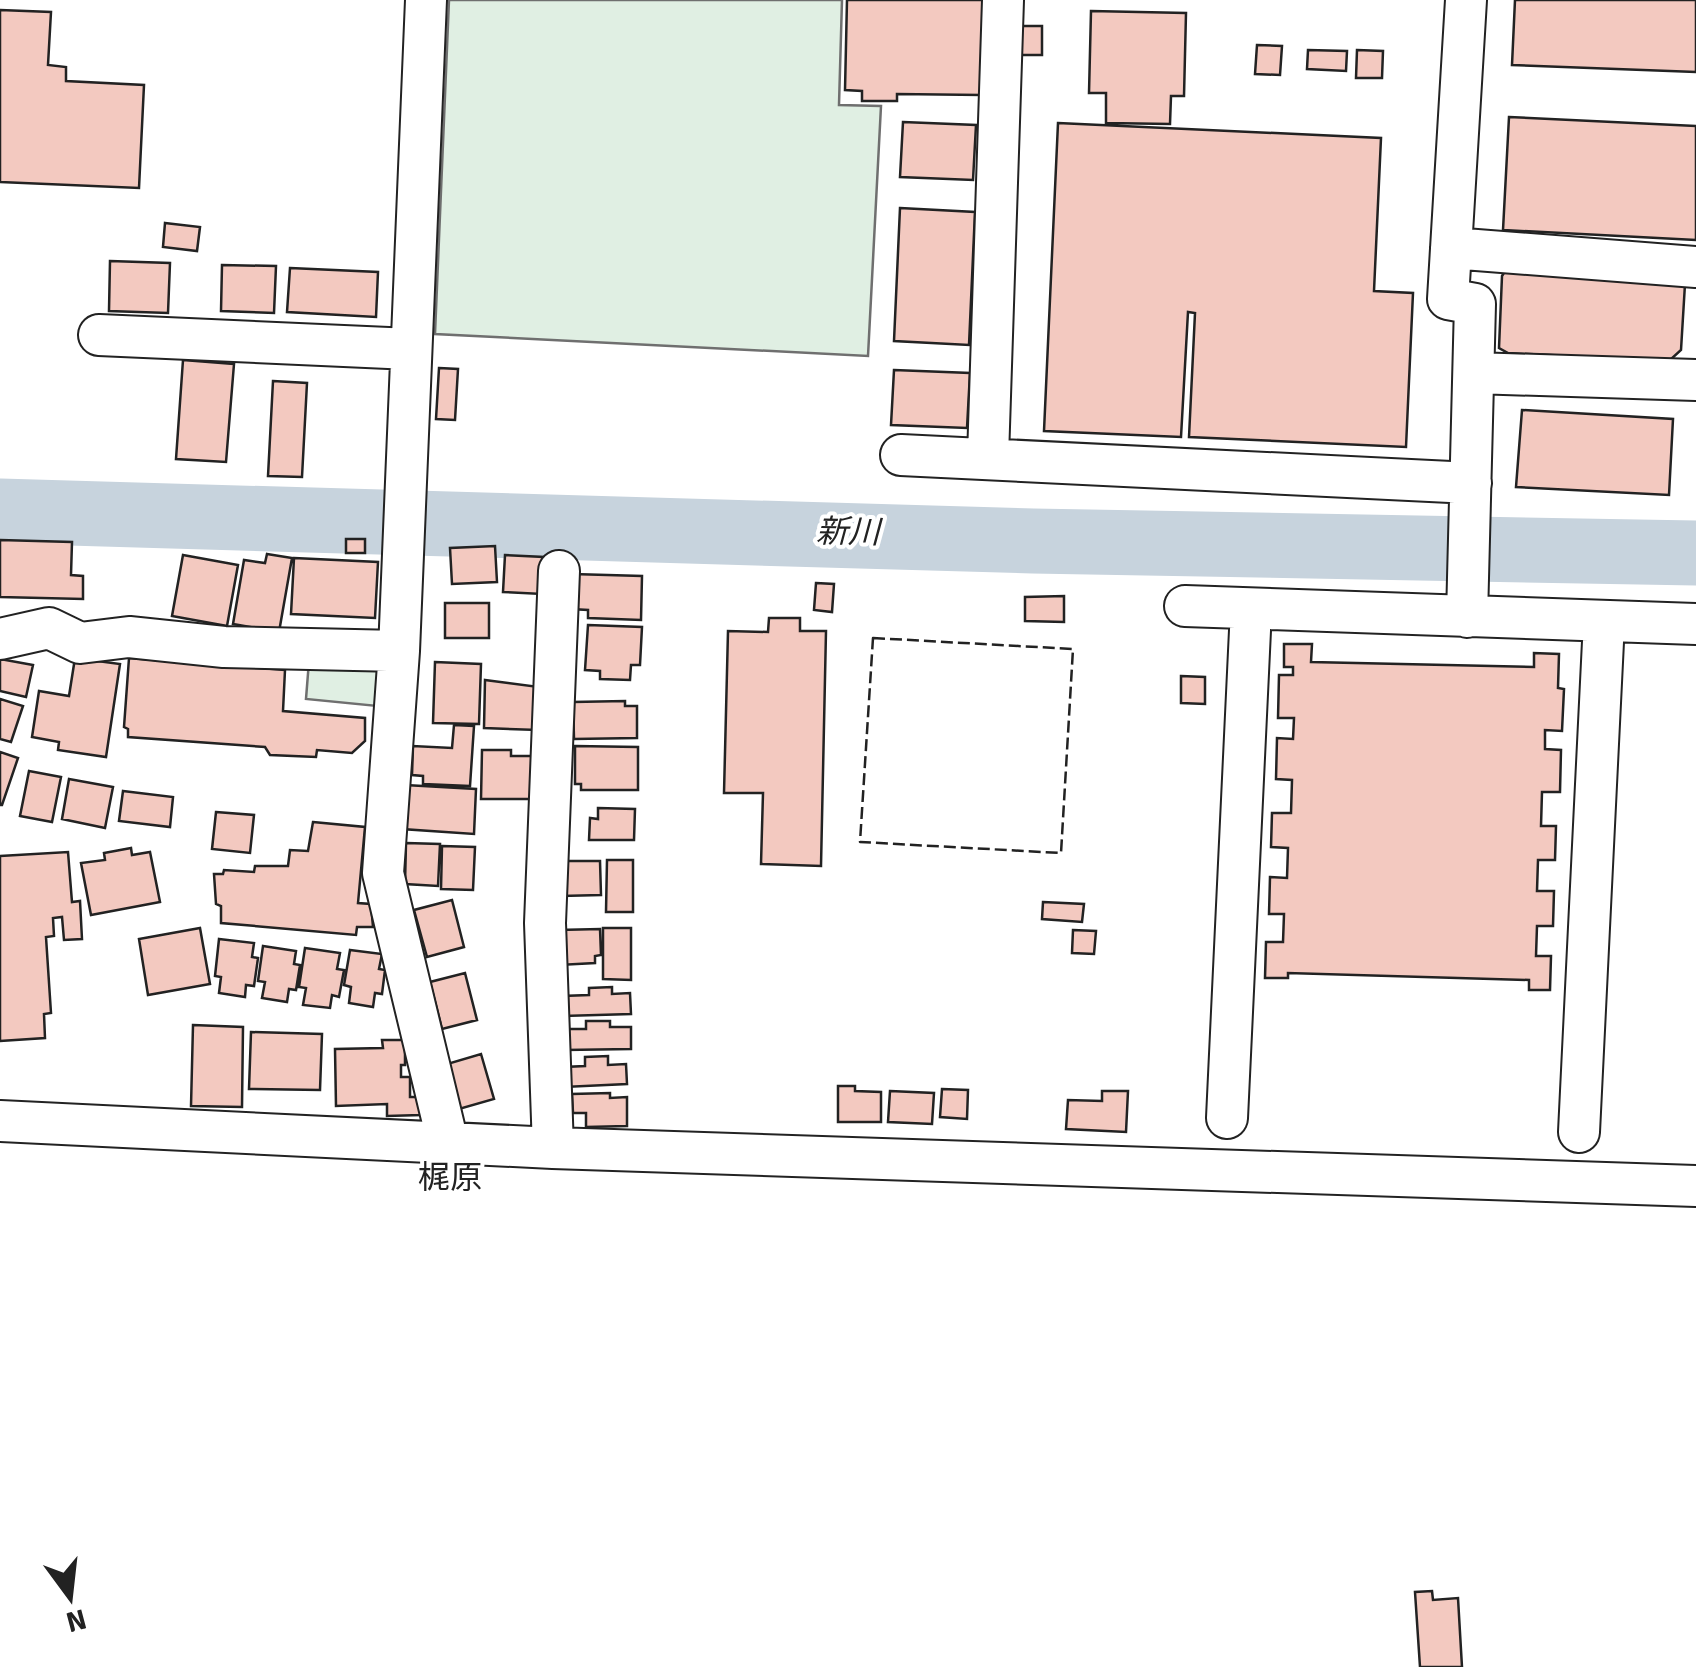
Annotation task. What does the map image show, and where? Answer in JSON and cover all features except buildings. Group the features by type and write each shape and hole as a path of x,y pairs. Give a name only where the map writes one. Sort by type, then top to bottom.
{"street":[{"path":"426,0 399,651 383,872 448,1144"},
{"path":"988,458 1003,0"},
{"path":"1466,0 1448,299 1475,304 1468,617"},
{"path":"1452,248 1696,267"},
{"path":"98,335 411,349"},
{"path":"1474,372 1696,380"},
{"path":"901,455 1471,483"},
{"path":"553,1148 545,923 559,571"},
{"path":"1185,606 1696,624"},
{"path":"1227,1118 1251,609"},
{"path":"1578,1132 1604,621"},
{"path":"0,639 50,628 80,643 130,637 224,648 399,651"},
{"path":"0,1121 448,1144 1696,1186"}],"green space":[{"path":"449,0 842,0 839,105 881,106 868,356 435,334"},
{"path":"309,661 379,664 377,706 306,699"}],"waterway":[{"name":"新川","path":"0,511 1033,541 1696,553"}],"fence":[{"path":"873,638 1073,649 1061,853 860,842 873,638"}],"district":[{"name":"梶原","path":"450,1177"}]}
